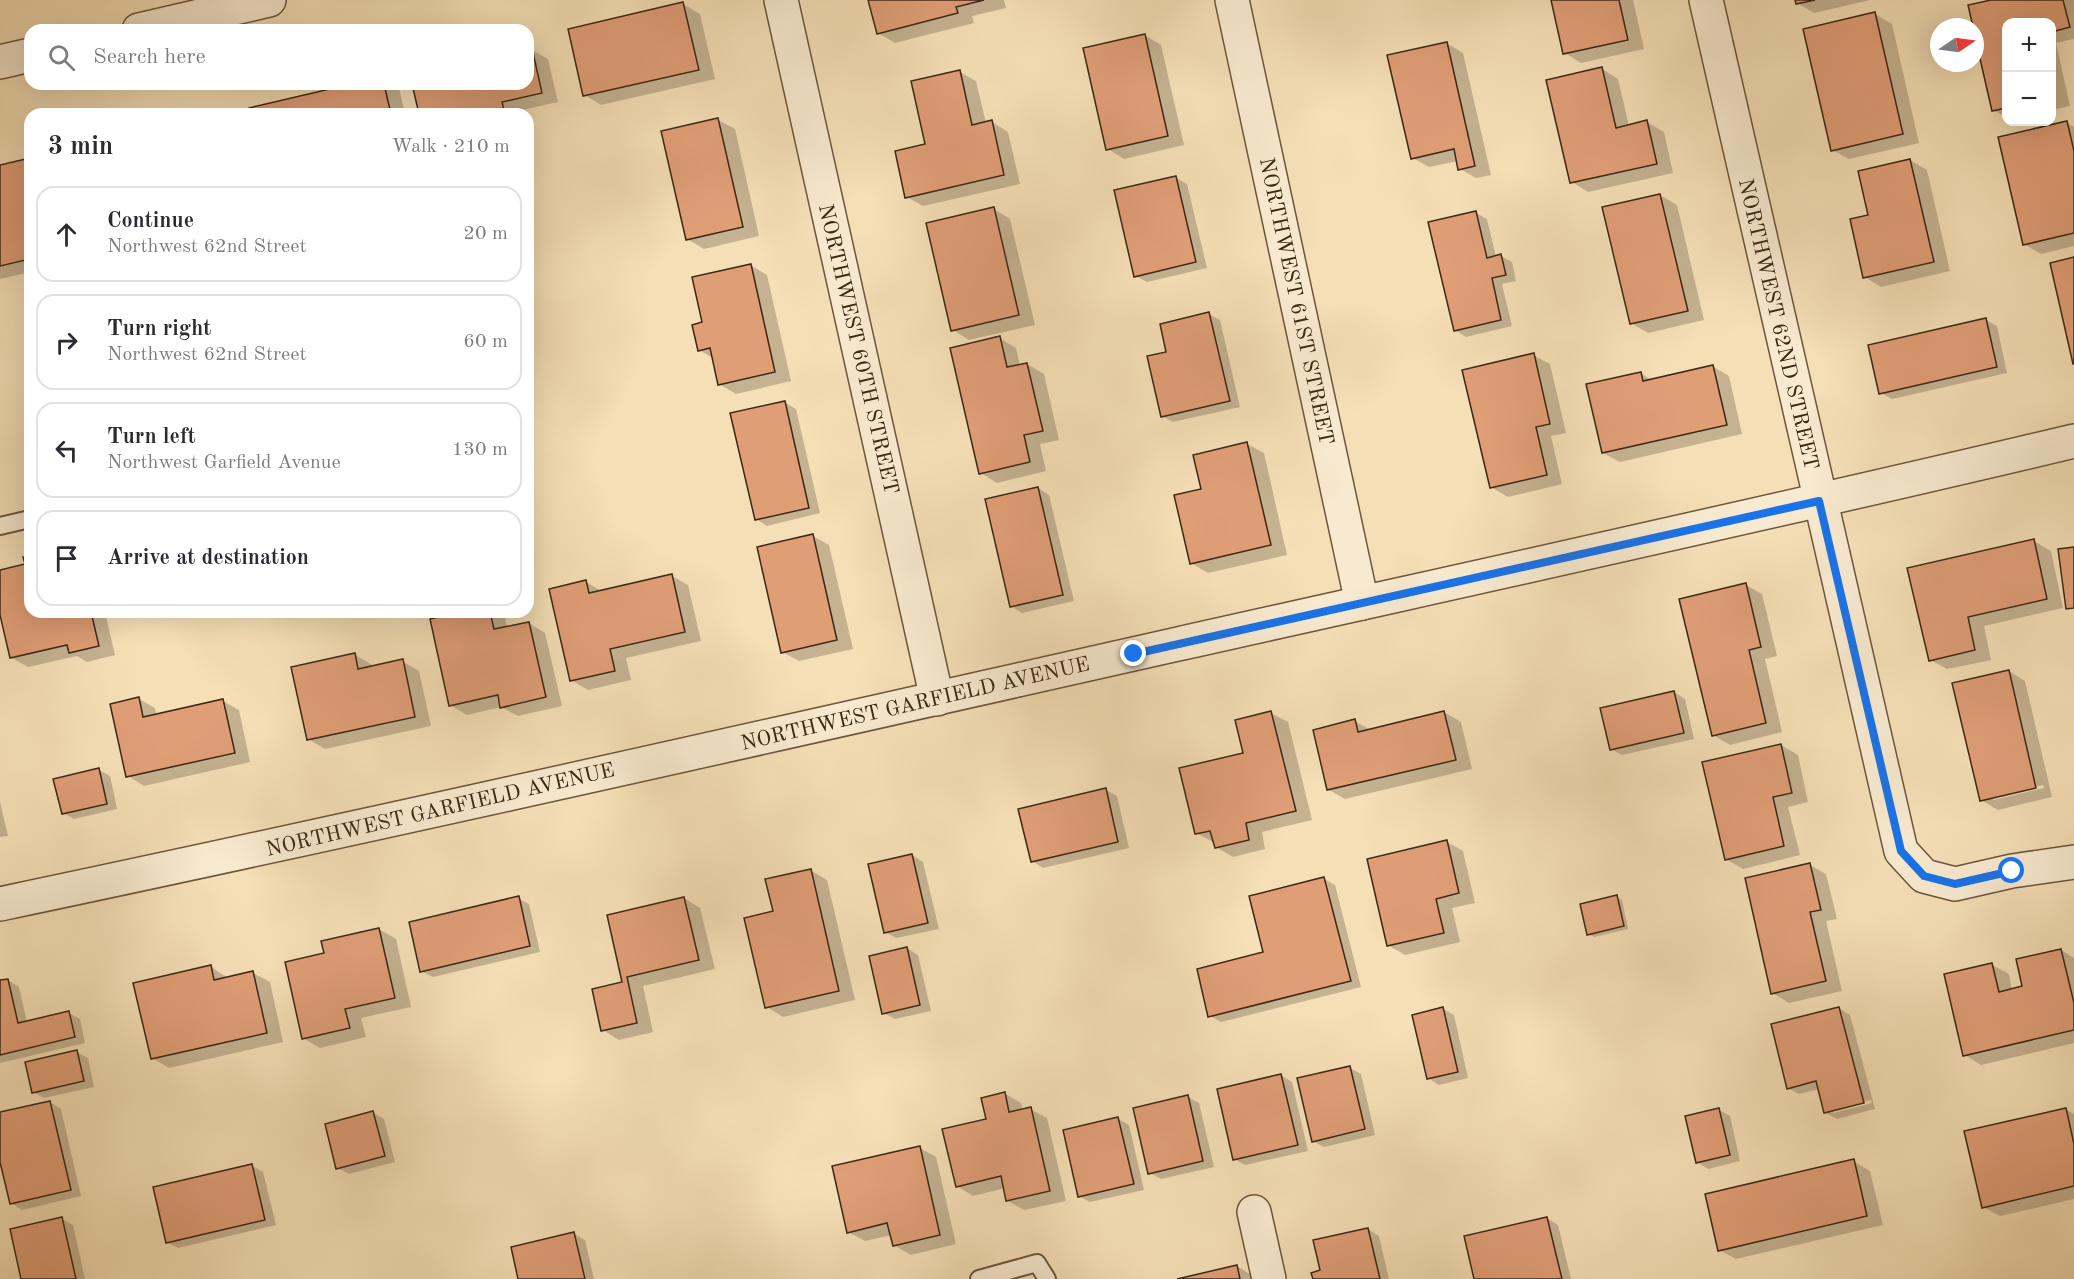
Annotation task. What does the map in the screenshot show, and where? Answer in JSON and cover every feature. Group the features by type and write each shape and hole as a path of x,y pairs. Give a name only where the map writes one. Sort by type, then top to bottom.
{"street":[{"path":"165,24 268,0"},
{"name":"NORTHWEST 60TH STREET","path":"781,0 937,699"},
{"name":"NORTHWEST 61ST STREET","path":"1232,0 1362,603"},
{"name":"NORTHWEST 62ND STREET","path":"1706,0 1901,851 1924,876 1955,884 2012,871 2074,862"},
{"path":"0,62 24,56"},
{"name":"NORTHWEST GARFIELD AVENUE","path":"0,904 247,852 937,699 1819,501 2074,441"},
{"path":"1254,1212 1269,1279"}],"lane":[{"path":"0,526 24,520"},
{"path":"979,1279 1037,1263 1047,1279"}],"building":[{"path":"868,0 984,0 956,7 958,13 877,34"},
{"path":"1551,0 1619,0 1628,40 1563,54"},
{"path":"1795,0 1815,0 1796,4"},
{"path":"1991,0 2063,0 2070,27 2056,31 2056,18 2002,18 2002,109 1992,111 1983,72 1984,18 1971,18 1968,5"},
{"path":"683,2 699,70 583,96 568,29"},
{"path":"1875,12 1903,134 1831,151 1803,29"},
{"path":"1145,34 1168,136 1106,150 1083,48"},
{"path":"1447,42 1475,166 1458,170 1454,149 1411,159 1387,55"},
{"path":"534,57 542,93 502,102 504,108 418,108 413,90 534,90"},
{"path":"1602,67 1616,128 1647,120 1657,164 1570,183 1546,80"},
{"path":"960,70 972,125 992,120 1004,175 905,198 895,151 925,144 911,81"},
{"path":"326,90 385,90 390,108 249,108"},
{"path":"718,118 743,227 686,240 661,131"},
{"path":"2067,121 2074,151 2074,233 2023,245 1998,137 2045,126 2056,126 2056,124"},
{"path":"24,159 24,260 0,266 0,165"},
{"path":"1910,159 1934,262 1863,278 1850,219 1868,215 1858,171"},
{"path":"1176,176 1196,262 1134,277 1114,190"},
{"path":"1660,194 1688,311 1630,324 1602,207"},
{"path":"994,207 1019,315 951,331 926,223"},
{"path":"1476,211 1487,258 1501,254 1506,275 1492,278 1501,320 1454,331 1428,222"},
{"path":"2074,257 2074,364 2073,364 2050,263"},
{"path":"751,264 775,372 718,385 710,348 698,351 692,325 702,322 692,277"},
{"path":"1209,312 1230,401 1161,417 1147,356 1166,352 1160,324"},
{"path":"1986,318 1997,367 1879,394 1868,345"},
{"path":"1000,336 1007,367 1027,363 1043,431 1024,435 1030,462 979,474 950,348"},
{"path":"1534,353 1550,424 1536,427 1547,475 1490,488 1462,370"},
{"path":"1713,365 1727,425 1602,453 1586,384 1641,372 1643,381"},
{"path":"785,401 809,508 755,520 730,413"},
{"path":"1247,442 1271,545 1190,564 1174,495 1201,489 1193,455"},
{"path":"1038,487 1063,595 1010,607 985,499"},
{"path":"813,534 837,640 781,653 757,547"},
{"path":"2034,539 2047,599 1968,617 1975,650 1929,661 1907,568"},
{"path":"2074,547 2074,608 2066,609 2058,549"},
{"path":"24,564 24,618 92,618 99,646 69,653 67,645 10,658 0,615 0,570"},
{"path":"672,574 685,632 610,649 615,671 570,681 549,589 586,580 589,593"},
{"path":"1746,583 1761,647 1749,650 1766,723 1712,736 1679,599"},
{"path":"491,618 494,629 529,622 546,697 500,708 498,695 449,706 430,619"},
{"path":"355,653 358,669 403,659 415,717 307,740 291,667"},
{"path":"2009,670 2036,788 1980,801 1952,683"},
{"path":"1674,691 1684,733 1610,750 1600,708"},
{"path":"139,697 143,717 223,699 235,753 126,777 110,704"},
{"path":"1271,711 1296,811 1246,823 1249,840 1215,848 1210,831 1195,834 1179,768 1243,753 1235,720"},
{"path":"1444,711 1456,760 1327,790 1313,730 1355,719 1358,732"},
{"path":"1781,744 1792,793 1773,797 1784,846 1725,860 1702,762"},
{"path":"99,768 107,804 62,814 53,779"},
{"path":"1106,788 1118,842 1031,862 1018,809"},
{"path":"1447,840 1459,893 1436,899 1444,933 1387,946 1367,859"},
{"path":"912,854 928,923 884,933 868,864"},
{"path":"1810,863 1821,910 1810,912 1826,981 1771,994 1745,878"},
{"path":"811,869 839,991 765,1008 744,918 773,911 765,879"},
{"path":"1324,877 1351,981 1208,1017 1197,969 1263,952 1249,896"},
{"path":"1617,895 1624,926 1587,935 1580,904"},
{"path":"519,896 530,946 420,972 409,922"},
{"path":"684,897 699,960 627,977 637,1023 601,1031 592,989 622,982 607,915"},
{"path":"379,928 395,998 345,1009 350,1028 302,1039 285,962 324,953 321,941"},
{"path":"907,947 920,1005 882,1014 869,956"},
{"path":"2061,949 2074,1003 2074,1030 1963,1056 1944,974 1992,963 1999,992 2022,986 2016,959"},
{"path":"211,965 214,980 253,971 267,1033 151,1059 133,983"},
{"path":"8,979 18,1023 69,1011 75,1037 0,1055 0,980"},
{"path":"1443,1007 1458,1072 1427,1079 1412,1015"},
{"path":"1839,1007 1864,1103 1824,1113 1816,1081 1787,1089 1771,1024"},
{"path":"77,1050 84,1081 32,1093 25,1062"},
{"path":"1350,1066 1365,1129 1312,1142 1297,1078"},
{"path":"1281,1074 1298,1145 1233,1160 1217,1089"},
{"path":"1005,1092 1009,1112 1031,1107 1050,1191 1006,1201 1001,1176 956,1187 942,1129 986,1119 981,1098"},
{"path":"1188,1095 1203,1161 1148,1174 1133,1108"},
{"path":"50,1101 71,1190 10,1204 0,1162 0,1112"},
{"path":"1719,1108 1730,1155 1696,1163 1685,1116"},
{"path":"2066,1108 2074,1144 2074,1186 1982,1208 1964,1131"},
{"path":"373,1111 385,1156 336,1169 325,1124"},
{"path":"1118,1117 1134,1184 1078,1197 1063,1130"},
{"path":"920,1146 940,1235 893,1246 887,1223 847,1233 832,1166"},
{"path":"1854,1159 1867,1216 1718,1251 1705,1194"},
{"path":"252,1164 265,1220 166,1243 153,1187"},
{"path":"62,1217 76,1279 21,1279 10,1229"},
{"path":"1547,1217 1562,1279 1474,1279 1464,1236"},
{"path":"1368,1228 1380,1279 1313,1279 1311,1273 1320,1270 1313,1240"},
{"path":"574,1232 585,1279 518,1279 511,1247"},
{"path":"1237,1265 1240,1279 1177,1279"}],"route":[{"path":"1134,654 1819,501 1901,851 1924,876 1955,884 2012,871"}]}
